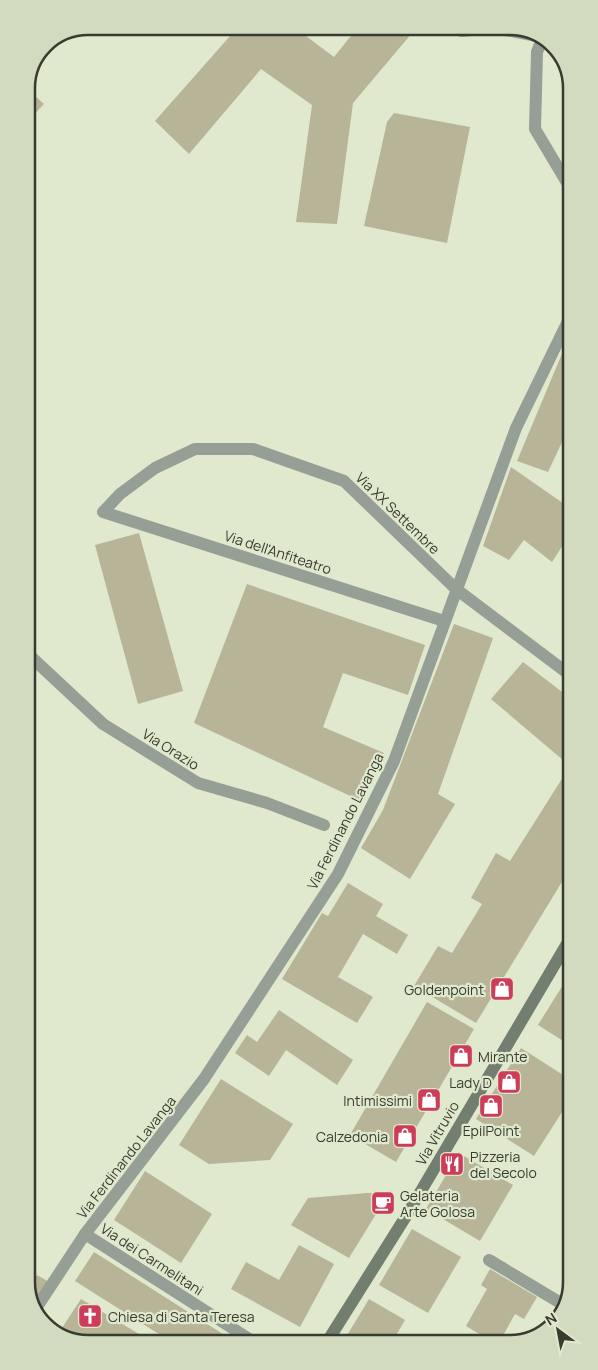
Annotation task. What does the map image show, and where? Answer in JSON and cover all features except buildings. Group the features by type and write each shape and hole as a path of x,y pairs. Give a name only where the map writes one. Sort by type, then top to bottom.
{"street":[{"path":"540,44 537,52 535,130 563,176"},
{"name":"Via Ferdinando Lavanga","path":"39,1303 85,1234 204,1079 338,874 394,761 516,428 563,331"},
{"name":"Via XX Settembre","path":"102,512 120,494 156,468 195,449 253,449 344,481 456,589 563,670"},
{"name":"Via dell'Anfiteatro","path":"102,512 444,621"},
{"name":"Via Orazio","path":"35,661 103,724 198,783 267,804 324,825"},
{"name":"Via Vitruvio","path":"331,1335 408,1213 563,951"},
{"name":"Via dei Carmelitani","path":"85,1234 243,1335"},
{"path":"488,1260 559,1302"}],"place":[{"name":"Goldenpoint","path":"502,989"},
{"name":"Mirante","path":"461,1056"},
{"name":"Lady D","path":"509,1082"},
{"name":"Intimissimi","path":"429,1100"},
{"name":"EpilPoint","path":"491,1106"},
{"name":"Calzedonia","path":"405,1136"},
{"name":"Pizzeria del Secolo","path":"452,1164"},
{"name":"Gelateria Arte Golosa","path":"383,1203"},
{"name":"Chiesa di Santa Teresa","path":"90,1316"}]}
